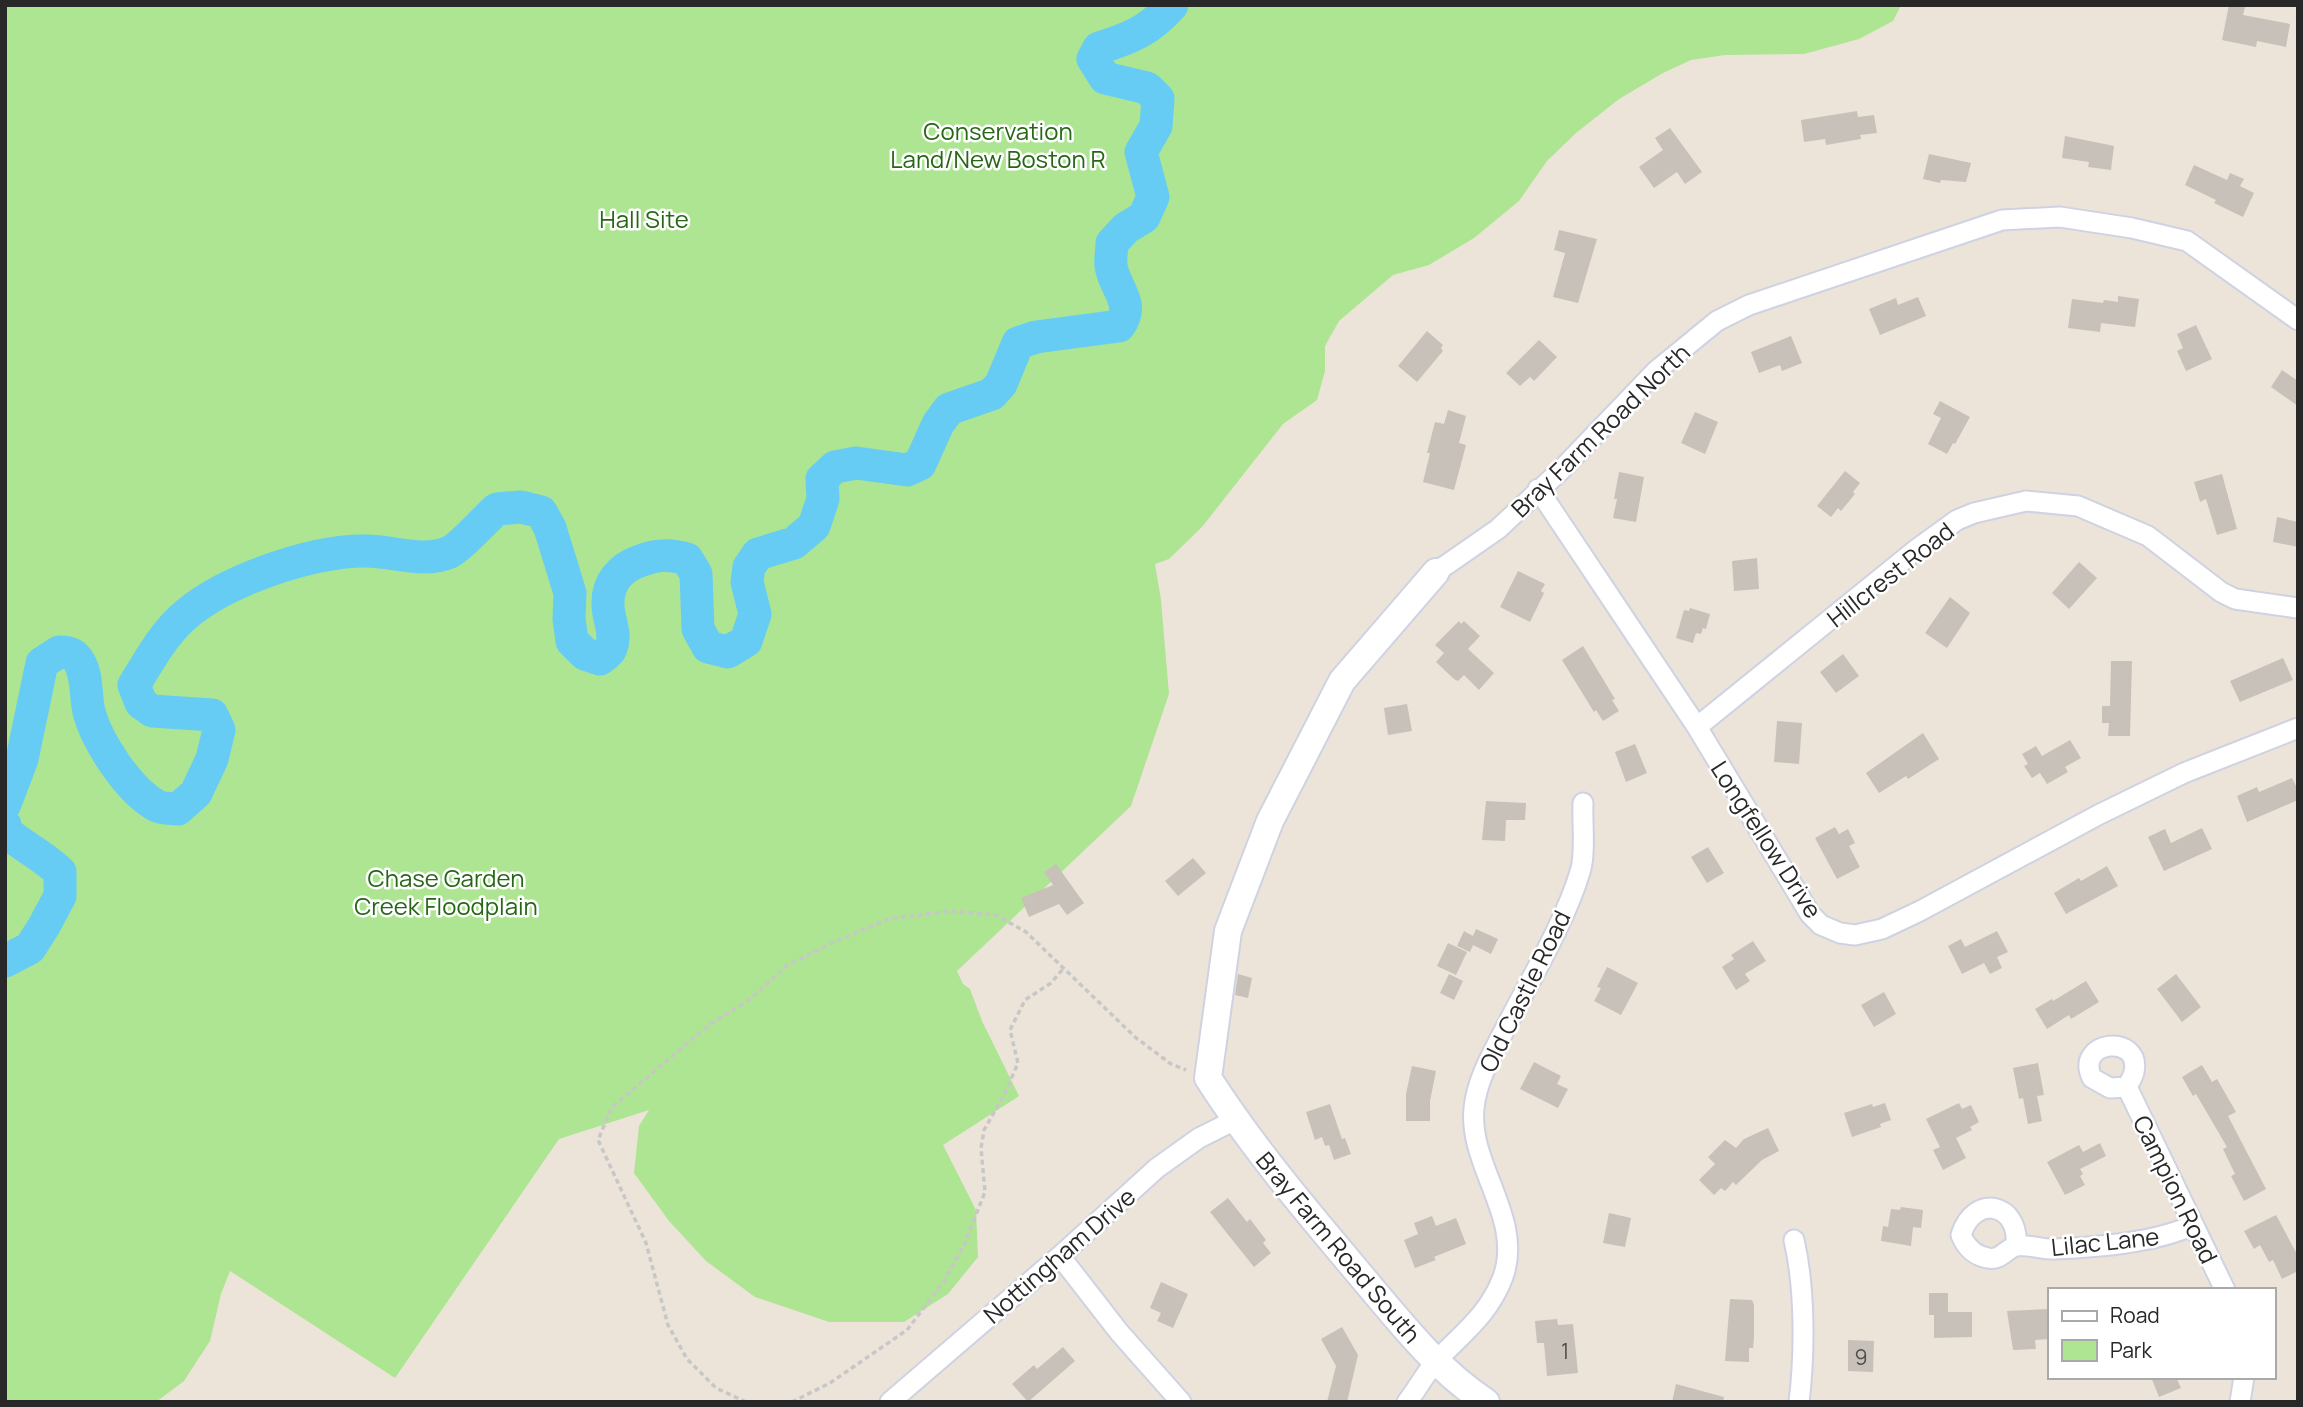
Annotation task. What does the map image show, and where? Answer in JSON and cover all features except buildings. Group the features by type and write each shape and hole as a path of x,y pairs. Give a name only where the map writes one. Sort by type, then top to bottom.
{"street":[{"name":"Bray Farm Road North","path":"1208,1078 1228,931 1270,821 1342,681 1436,572 1497,529 1562,469 1656,371 1717,321 1749,305 2001,220 2060,217 2132,228 2187,241 2298,320"},
{"name":"Longfellow Drive","path":"1538,489 1697,727 1810,914 1830,930 1855,935 1895,924 2098,815 2184,773 2298,728"},
{"name":"Hillcrest Road","path":"1697,727 1917,549 1957,520 2026,500 2078,506 2148,536 2221,592 2235,599 2298,608"},
{"name":"Old Castle Road","path":"1407,1402 1436,1361 1477,1322 1494,1297 1504,1274 1508,1250 1507,1231 1482,1160 1474,1129 1474,1107 1485,1068 1554,934 1581,869 1583,803"},
{"name":"Bray Farm Road South","path":"1208,1078 1235,1120 1423,1349 1486,1402"},
{"name":"Campion Road","path":"2127,1087 2224,1288"},
{"name":"Nottingham Drive","path":"890,1402 1157,1168 1199,1138 1235,1120"},
{"name":"Lilac Lane","path":"2016,1246 2052,1249 2110,1244 2177,1233 2193,1225"},
{"path":"1794,1240 1800,1269 1802,1374 1799,1402"},
{"path":"1059,1256 1119,1332 1181,1402"},
{"path":"2240,1402 2245,1379"}],"path":[{"path":"746,1402 716,1388 687,1359 668,1325 646,1243 598,1140 612,1107 709,1026 749,1000 788,965 889,919 949,911 996,915 1026,932 1135,1037 1171,1063 1208,1078"},
{"path":"792,1402 830,1384 906,1331 944,1281 964,1245 985,1192 981,1148 984,1130 1018,1063 1010,1030 1025,1000 1051,983 1063,969"}],"green space":[{"path":"5,5 1900,7 1893,21 1859,39 1804,54 1725,55 1691,60 1619,99 1576,133 1547,161 1519,201 1474,238 1429,265 1393,275 1339,321 1325,346 1325,371 1317,400 1283,424 1202,527 1169,559 1155,564 1161,600 1169,694 1131,806 957,971 963,984 970,989 982,1021 1019,1096 943,1145 976,1210 978,1257 948,1294 904,1322 829,1322 755,1297 706,1261 669,1221 634,1173 639,1126 649,1110 559,1139 395,1378 230,1271 221,1294 210,1341 184,1381 156,1402 5,1402"}],"waterway":[{"path":"5,804 22,759 42,663 59,652 72,654 81,666 93,724 115,765 146,799 157,806 178,809 196,793 212,759 219,730 212,715 152,711 141,703 134,685 161,643 180,620 218,593 294,562 344,552 366,551 418,557 450,552 497,509 521,507 541,512 550,528 570,593 572,641 585,654 600,659 611,648 613,632 608,597 616,577 633,564 663,556 687,559 696,574 698,629 708,647 728,652 746,641 755,614 747,582 749,567 758,554 794,543 814,526 823,499 822,479 835,467 856,463 907,470 920,464 938,424 949,409 992,394 1001,384 1018,343 1036,337 1119,326 1124,318 1125,303 1111,266 1112,243 1126,228 1144,217 1153,197 1141,152 1156,126 1158,99 1147,88 1105,78 1093,59 1099,48 1139,32 1156,21 1172,5"},
{"path":"5,825 6,832 60,872 60,896 44,926 30,948 5,961"}],"park label":[{"name":"Conservation Land/New Boston R","path":"998,144"},
{"name":"Hall Site","path":"644,218"},
{"name":"Chase Garden Creek Floodplain","path":"446,891"}]}
